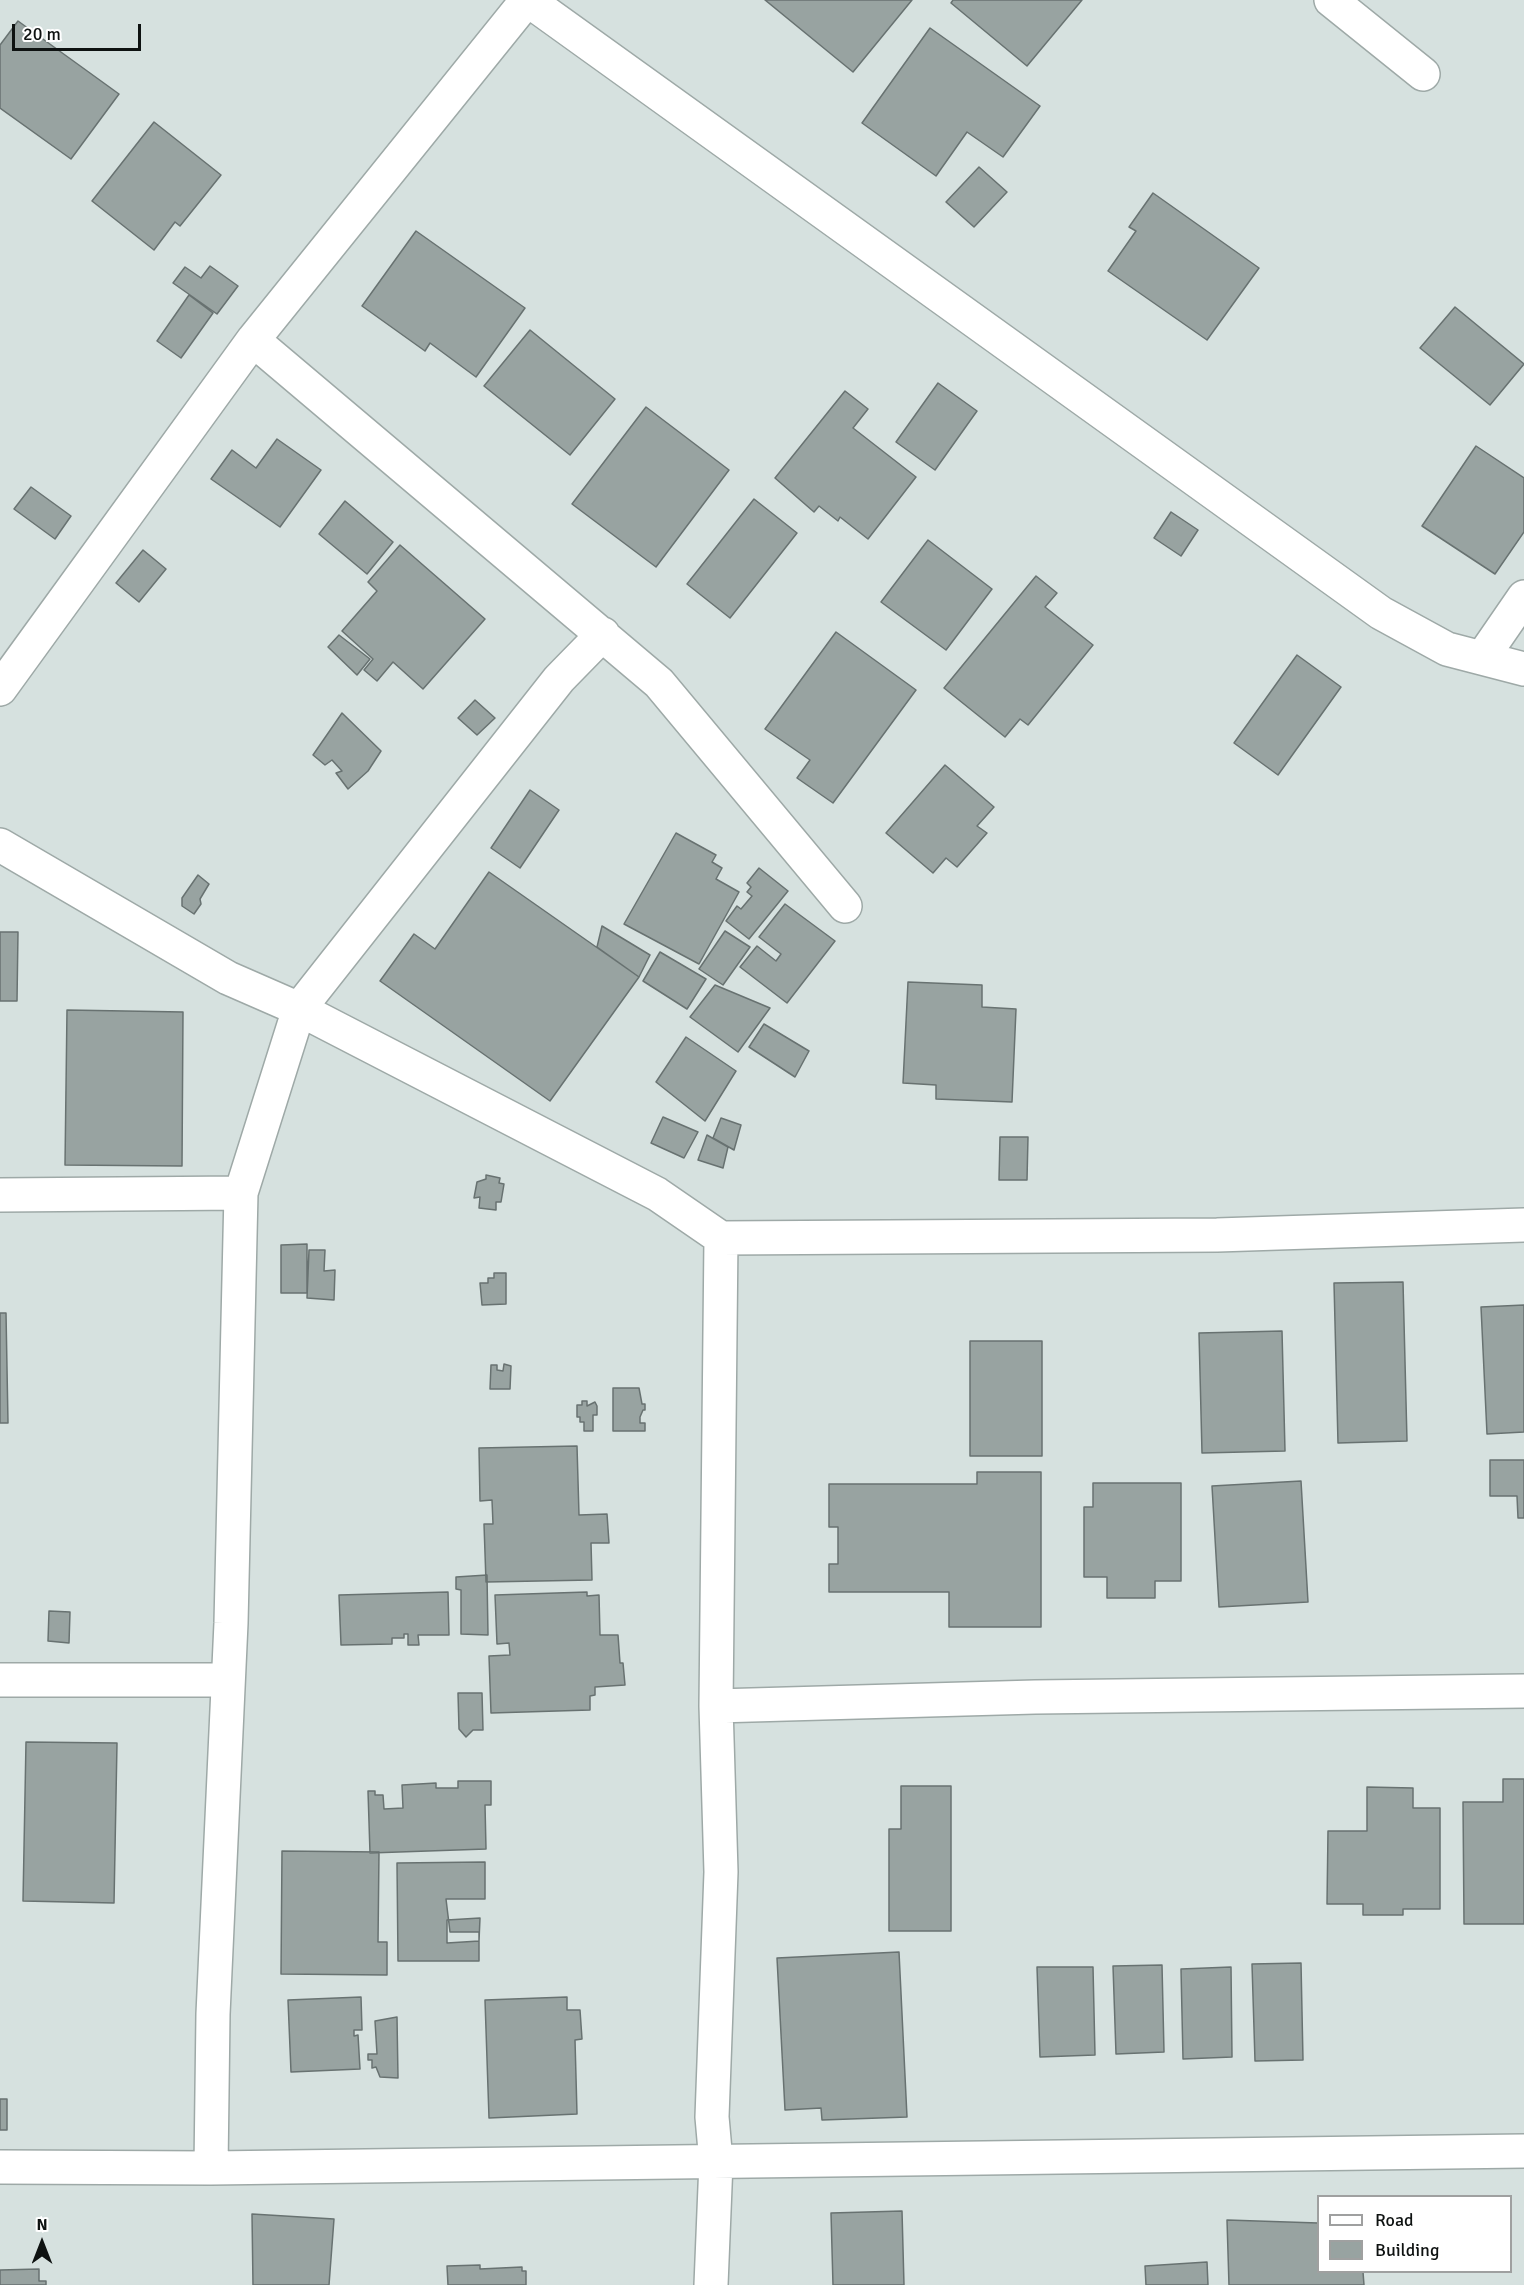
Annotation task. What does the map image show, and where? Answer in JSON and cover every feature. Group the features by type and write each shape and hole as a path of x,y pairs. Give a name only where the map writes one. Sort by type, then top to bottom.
{"street":[{"path":"0,689 254,340 527,0 1382,613 1447,649 1524,669"},
{"path":"1331,0 1423,74"},
{"path":"254,340 659,683 845,906"},
{"path":"1482,658 1524,597"},
{"path":"211,2168 213,2014 228,1680 241,1192 299,1009 560,679 603,634"},
{"path":"0,845 228,978 299,1009 657,1194 721,1238 1217,1235 1524,1225"},
{"path":"0,1195 241,1192"},
{"path":"711,2285 716,2162 712,2117 721,1872 716,1706 721,1238"},
{"path":"0,1680 228,1680"},
{"path":"716,1706 1035,1697 1524,1691"},
{"path":"0,2167 211,2168 1524,2151"}],"building":[{"path":"765,0 912,0 853,72"},
{"path":"953,0 1082,0 1027,66 951,3"},
{"path":"18,21 119,94 71,159 0,108 0,45"},
{"path":"930,28 1040,106 1003,157 967,132 936,176 862,123"},
{"path":"154,122 221,175 180,226 175,222 154,250 92,201"},
{"path":"979,167 1007,192 974,227 946,202"},
{"path":"1153,193 1259,268 1207,340 1108,271 1136,231 1129,227"},
{"path":"416,231 525,308 476,377 430,343 425,351 362,306"},
{"path":"210,266 238,286 217,314 173,283 185,267 201,278"},
{"path":"189,295 213,313 181,358 157,341"},
{"path":"1455,307 1524,364 1490,405 1420,348"},
{"path":"530,330 615,399 570,455 484,386"},
{"path":"938,383 977,411 935,470 896,442"},
{"path":"845,391 868,409 853,428 916,477 868,539 840,517 838,521 819,506 814,512 775,478"},
{"path":"646,407 729,470 656,567 572,504"},
{"path":"277,439 321,470 280,527 211,479 232,450 256,468"},
{"path":"1476,446 1524,478 1524,532 1495,574 1422,526"},
{"path":"31,487 71,516 55,539 14,509"},
{"path":"754,499 797,533 730,618 687,584"},
{"path":"345,501 393,542 367,574 319,534"},
{"path":"1171,512 1198,530 1181,556 1154,538"},
{"path":"928,540 992,589 946,650 881,602"},
{"path":"400,545 485,619 423,689 393,662 377,681 364,670 373,659 342,631 377,591 368,582"},
{"path":"143,550 166,569 139,602 116,583"},
{"path":"1036,576 1057,593 1045,607 1093,645 1028,725 1020,719 1005,737 944,688"},
{"path":"836,632 916,690 833,803 797,778 810,760 765,729"},
{"path":"339,635 370,659 357,675 328,647"},
{"path":"1297,655 1341,687 1278,775 1234,743"},
{"path":"475,700 495,718 477,735 458,718"},
{"path":"342,713 381,751 368,771 348,789 336,773 342,771 332,760 325,765 313,755"},
{"path":"945,765 994,807 977,826 987,833 957,867 946,858 933,873 886,833"},
{"path":"530,790 559,810 520,868 491,848"},
{"path":"676,833 716,855 712,862 722,868 716,879 739,892 699,964 624,924"},
{"path":"759,868 788,891 749,939 726,921 737,906 741,909 752,896 747,892 751,887 747,883"},
{"path":"489,872 639,977 550,1101 380,981 414,934 435,949"},
{"path":"198,875 209,884 194,914 182,906 182,898"},
{"path":"785,904 835,941 787,1003 740,967 757,946 776,961 781,954 759,937"},
{"path":"602,926 650,955 639,977 597,947"},
{"path":"725,931 750,947 723,985 699,969"},
{"path":"0,932 18,932 17,1001 0,1001"},
{"path":"660,952 706,979 687,1009 643,981"},
{"path":"908,982 982,985 982,1007 1016,1009 1012,1102 936,1099 936,1085 903,1083"},
{"path":"715,985 770,1008 738,1052 690,1017"},
{"path":"67,1010 183,1012 182,1166 65,1165"},
{"path":"764,1024 809,1051 795,1077 749,1047"},
{"path":"686,1037 736,1071 705,1121 656,1082"},
{"path":"663,1117 698,1132 684,1158 651,1143"},
{"path":"721,1118 741,1125 734,1150 713,1138"},
{"path":"707,1135 728,1147 723,1168 698,1160"},
{"path":"1000,1137 1028,1137 1027,1180 999,1180"},
{"path":"486,1175 500,1178 499,1183 504,1184 501,1202 496,1202 496,1210 479,1208 480,1197 474,1198 477,1182 486,1179"},
{"path":"307,1244 307,1293 281,1293 281,1245"},
{"path":"309,1250 325,1250 324,1271 335,1270 334,1300 307,1298"},
{"path":"494,1273 506,1273 506,1304 482,1305 480,1283 488,1283 488,1278 494,1278"},
{"path":"1403,1282 1407,1441 1338,1443 1334,1283"},
{"path":"1524,1305 1524,1432 1487,1434 1481,1307"},
{"path":"0,1313 6,1313 8,1423 0,1423"},
{"path":"1282,1331 1285,1451 1202,1453 1199,1333"},
{"path":"970,1341 1042,1341 1042,1456 970,1456"},
{"path":"504,1364 511,1366 510,1389 490,1389 491,1365 497,1365 497,1370 503,1371"},
{"path":"613,1388 639,1388 642,1404 645,1404 640,1423 645,1423 645,1431 613,1431"},
{"path":"582,1401 587,1401 587,1406 595,1402 597,1406 597,1415 593,1415 593,1431 584,1431 584,1422 580,1422 580,1417 577,1417 577,1405 582,1405"},
{"path":"577,1446 579,1515 607,1514 609,1543 591,1543 592,1580 486,1582 484,1524 493,1524 492,1500 480,1501 479,1448"},
{"path":"1490,1460 1524,1460 1524,1518 1518,1518 1517,1496 1490,1496"},
{"path":"977,1472 1041,1472 1041,1627 949,1627 949,1592 829,1592 829,1564 838,1564 838,1527 829,1527 829,1484 977,1484"},
{"path":"1301,1481 1308,1602 1219,1607 1212,1486"},
{"path":"1093,1483 1181,1483 1181,1581 1155,1581 1155,1598 1107,1598 1107,1577 1084,1577 1084,1507 1093,1507"},
{"path":"487,1575 488,1635 461,1634 461,1590 456,1589 456,1577"},
{"path":"448,1592 449,1635 418,1635 419,1645 408,1645 408,1634 404,1634 404,1638 392,1638 392,1644 341,1645 339,1595"},
{"path":"587,1592 587,1596 599,1595 600,1635 618,1635 620,1663 623,1663 625,1685 595,1687 595,1695 590,1696 590,1710 491,1713 489,1656 510,1655 509,1643 497,1644 495,1595"},
{"path":"49,1611 70,1612 69,1643 48,1641"},
{"path":"458,1693 482,1693 483,1730 473,1730 466,1737 459,1729"},
{"path":"26,1742 117,1743 114,1903 23,1901"},
{"path":"1503,1779 1524,1779 1524,1924 1464,1924 1463,1802 1503,1802"},
{"path":"458,1781 491,1781 491,1805 485,1805 486,1849 370,1853 368,1791 375,1791 375,1795 383,1795 384,1809 403,1808 402,1785 436,1783 436,1788 458,1788"},
{"path":"901,1786 951,1786 951,1931 889,1931 889,1829 901,1829"},
{"path":"1367,1787 1413,1788 1413,1808 1440,1808 1440,1909 1403,1909 1403,1915 1363,1915 1363,1904 1327,1904 1328,1831 1367,1831"},
{"path":"282,1851 379,1852 378,1942 387,1942 387,1975 281,1974"},
{"path":"485,1862 485,1899 446,1899 450,1932 479,1932 479,1961 398,1961 397,1863"},
{"path":"480,1918 479,1941 447,1943 447,1920"},
{"path":"899,1952 907,2117 822,2120 821,2108 785,2110 777,1958"},
{"path":"1301,1963 1303,2060 1255,2061 1252,1964"},
{"path":"1162,1965 1164,2052 1116,2054 1113,1966"},
{"path":"1037,1967 1093,1967 1095,2055 1040,2057"},
{"path":"1231,1967 1232,2057 1183,2059 1181,1969"},
{"path":"361,1997 362,2030 354,2030 354,2036 358,2035 360,2069 291,2072 288,2000"},
{"path":"567,1997 567,2010 580,2010 582,2039 575,2040 577,2114 489,2118 485,2000"},
{"path":"397,2017 398,2078 380,2077 376,2067 372,2068 372,2060 368,2060 368,2054 377,2054 375,2021"},
{"path":"0,2099 7,2099 7,2130 0,2130"},
{"path":"902,2211 904,2285 833,2285 831,2213"},
{"path":"252,2214 334,2219 329,2285 253,2285"},
{"path":"1227,2220 1317,2223 1317,2273 1363,2273 1364,2285 1229,2285"},
{"path":"1207,2262 1208,2285 1146,2285 1145,2266"},
{"path":"480,2265 480,2269 522,2267 522,2271 526,2271 526,2285 448,2285 447,2266"},
{"path":"39,2269 39,2281 46,2281 46,2285 0,2285 0,2270"}]}
